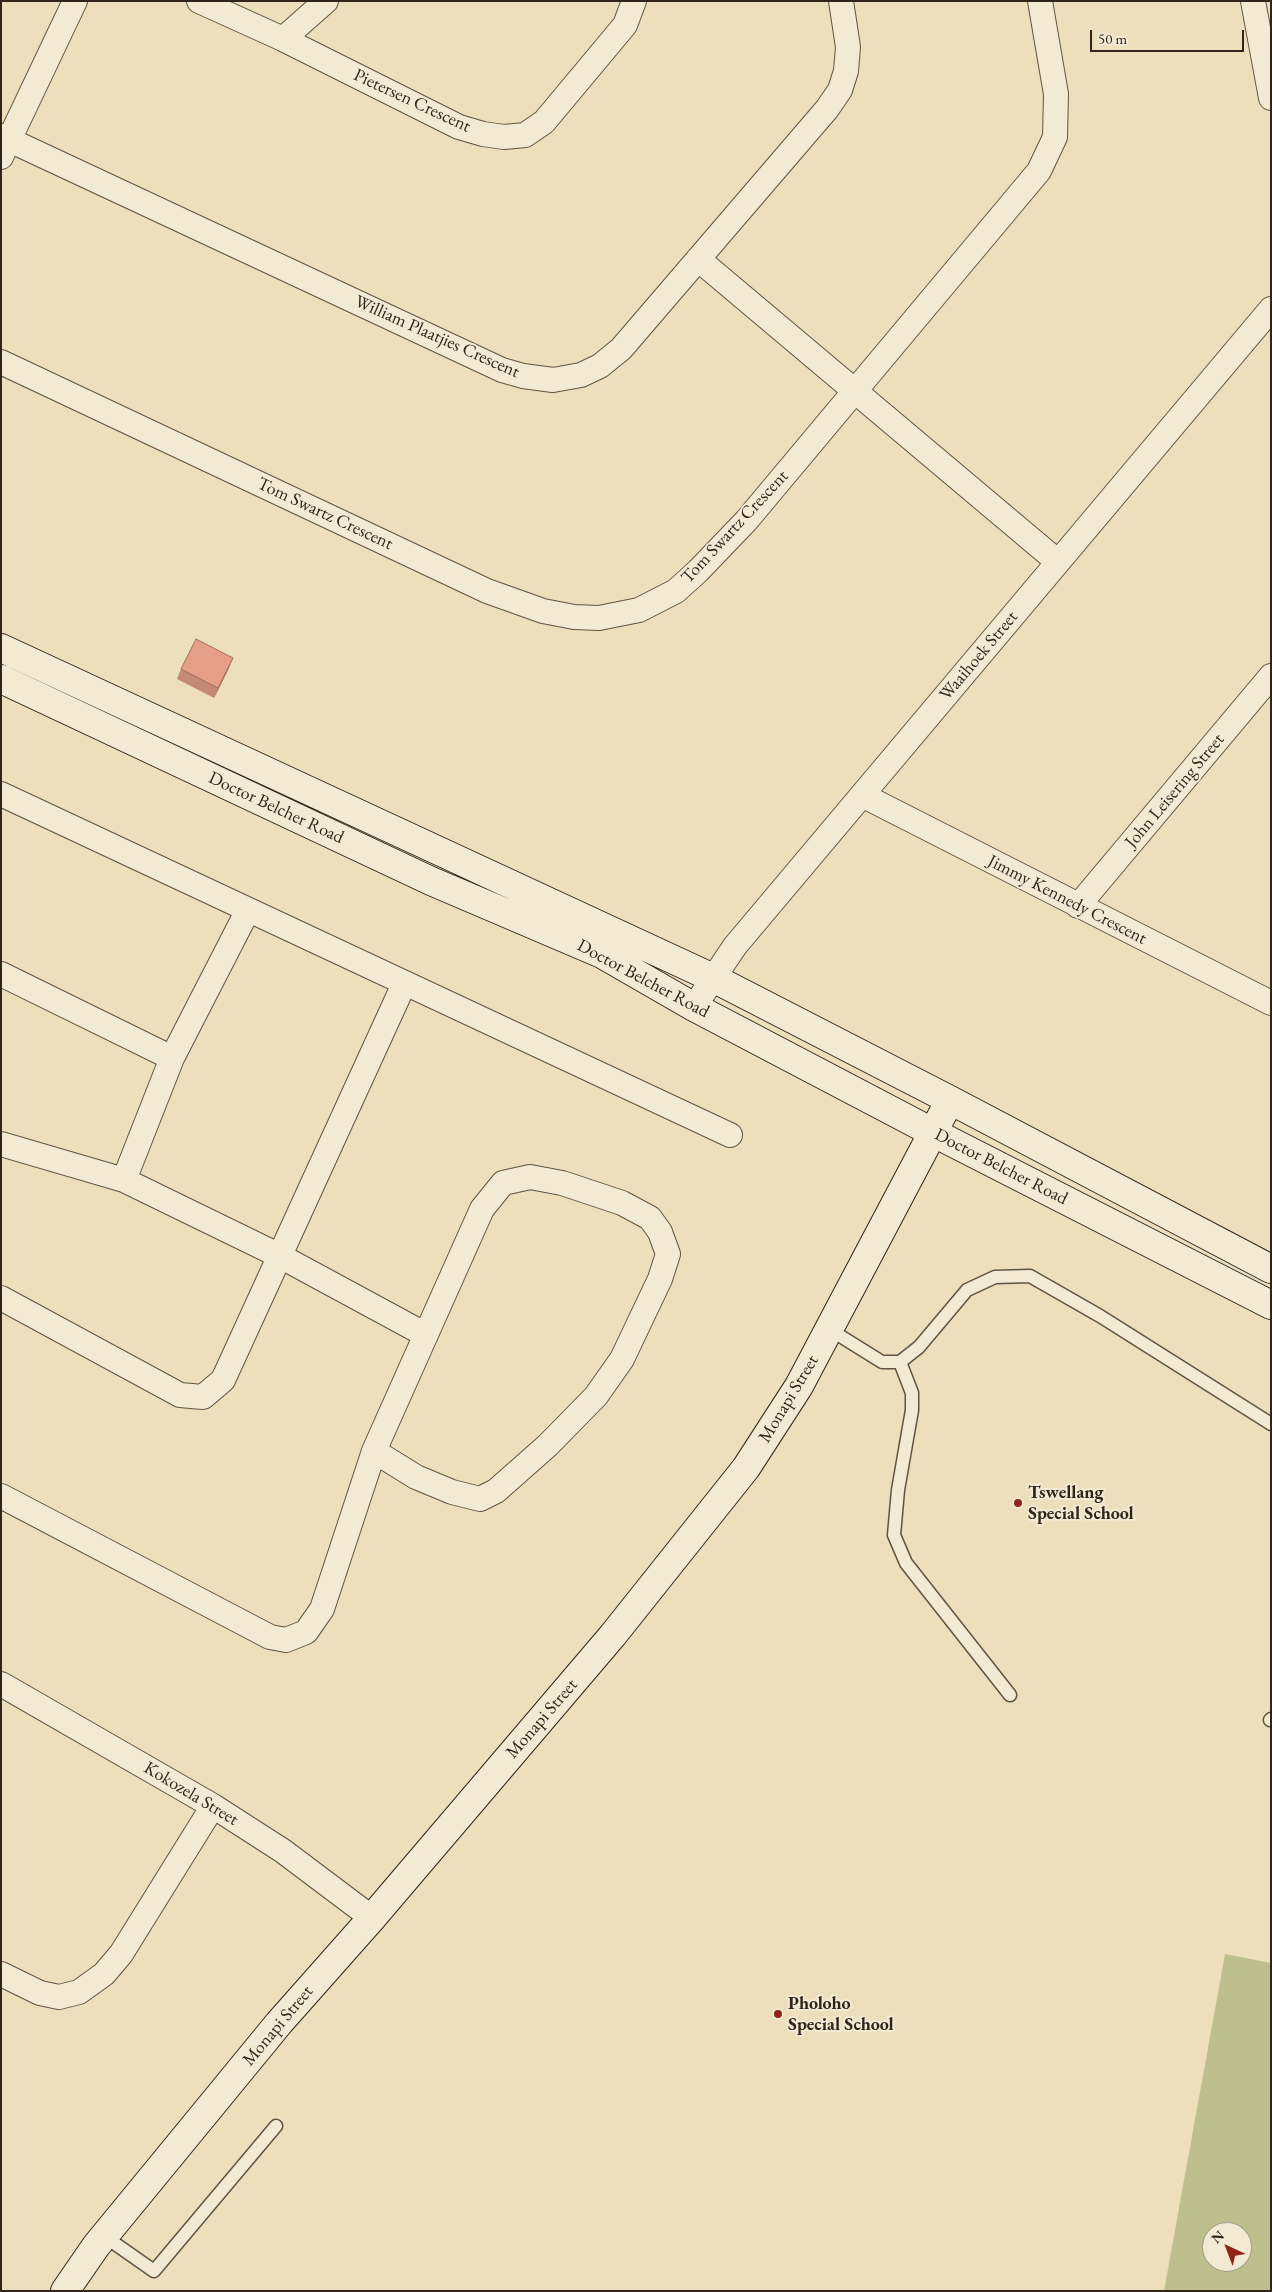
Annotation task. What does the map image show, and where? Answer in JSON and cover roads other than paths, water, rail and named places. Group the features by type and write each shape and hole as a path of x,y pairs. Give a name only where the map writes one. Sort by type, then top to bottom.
{"main road":[{"name":"Doctor Belcher Road","path":"1,648 713,978 1271,1269"},
{"name":"Doctor Belcher Road","path":"1,679 431,881 602,954 694,1006 934,1133 1271,1306"},
{"name":"Monapi Street","path":"65,2291 104,2236 278,2023 372,1918 613,1635 746,1468 799,1386 950,1100"}],"street":[{"path":"4,144 75,1"},
{"name":"Pietersen Crescent","path":"199,1 283,39 459,127 483,134 504,137 525,135 544,122 592,67 624,25 634,1"},
{"path":"283,39 326,1"},
{"name":"William Plaatjies Crescent","path":"4,144 502,370 523,376 554,380 581,375 600,366 621,350 827,109 840,90 846,71 848,48 841,1"},
{"name":"Tom Swartz Crescent","path":"1,362 487,591 543,611 574,617 599,618 639,610 676,591 746,521 1039,171 1055,137 1056,94 1040,1"},
{"path":"1253,1 1271,98"},
{"path":"698,259 1058,562"},
{"name":"Waaihoek Street","path":"694,1006 735,946 1271,309"},
{"name":"John Leisering Street","path":"1078,906 1271,676"},
{"path":"1,794 730,1135"},
{"name":"Jimmy Kennedy Crescent","path":"862,796 1271,1004"},
{"path":"124,1180 172,1058 248,910"},
{"path":"1,974 172,1058"},
{"path":"1,1298 180,1395 203,1397 224,1380 404,984"},
{"path":"1,1144 124,1180 280,1256 426,1335"},
{"path":"1,1496 270,1636 286,1640 306,1632 322,1609 374,1451 482,1209 503,1183 530,1177 562,1183 622,1203 650,1218 660,1232 668,1254 653,1295 622,1359 596,1396 548,1445 496,1492 480,1498 452,1492 416,1477 374,1451"},
{"name":"Kokozela Street","path":"1,1684 214,1806 284,1851 372,1918"},
{"path":"1,1974 40,1993 59,1996 79,1992 104,1974 121,1954 214,1806"}],"lane":[{"path":"830,1330 882,1362 900,1362 919,1347 967,1290 995,1277 1030,1276 1092,1312 1271,1424"},
{"path":"900,1362 912,1393 912,1410 898,1490 894,1536 906,1564 1010,1695"},
{"path":"104,2236 154,2271 276,2126"}],"place":[{"name":"Tswellang Special School","path":"1018,1503"},
{"name":"Pholoho Special School","path":"778,2014"}]}
